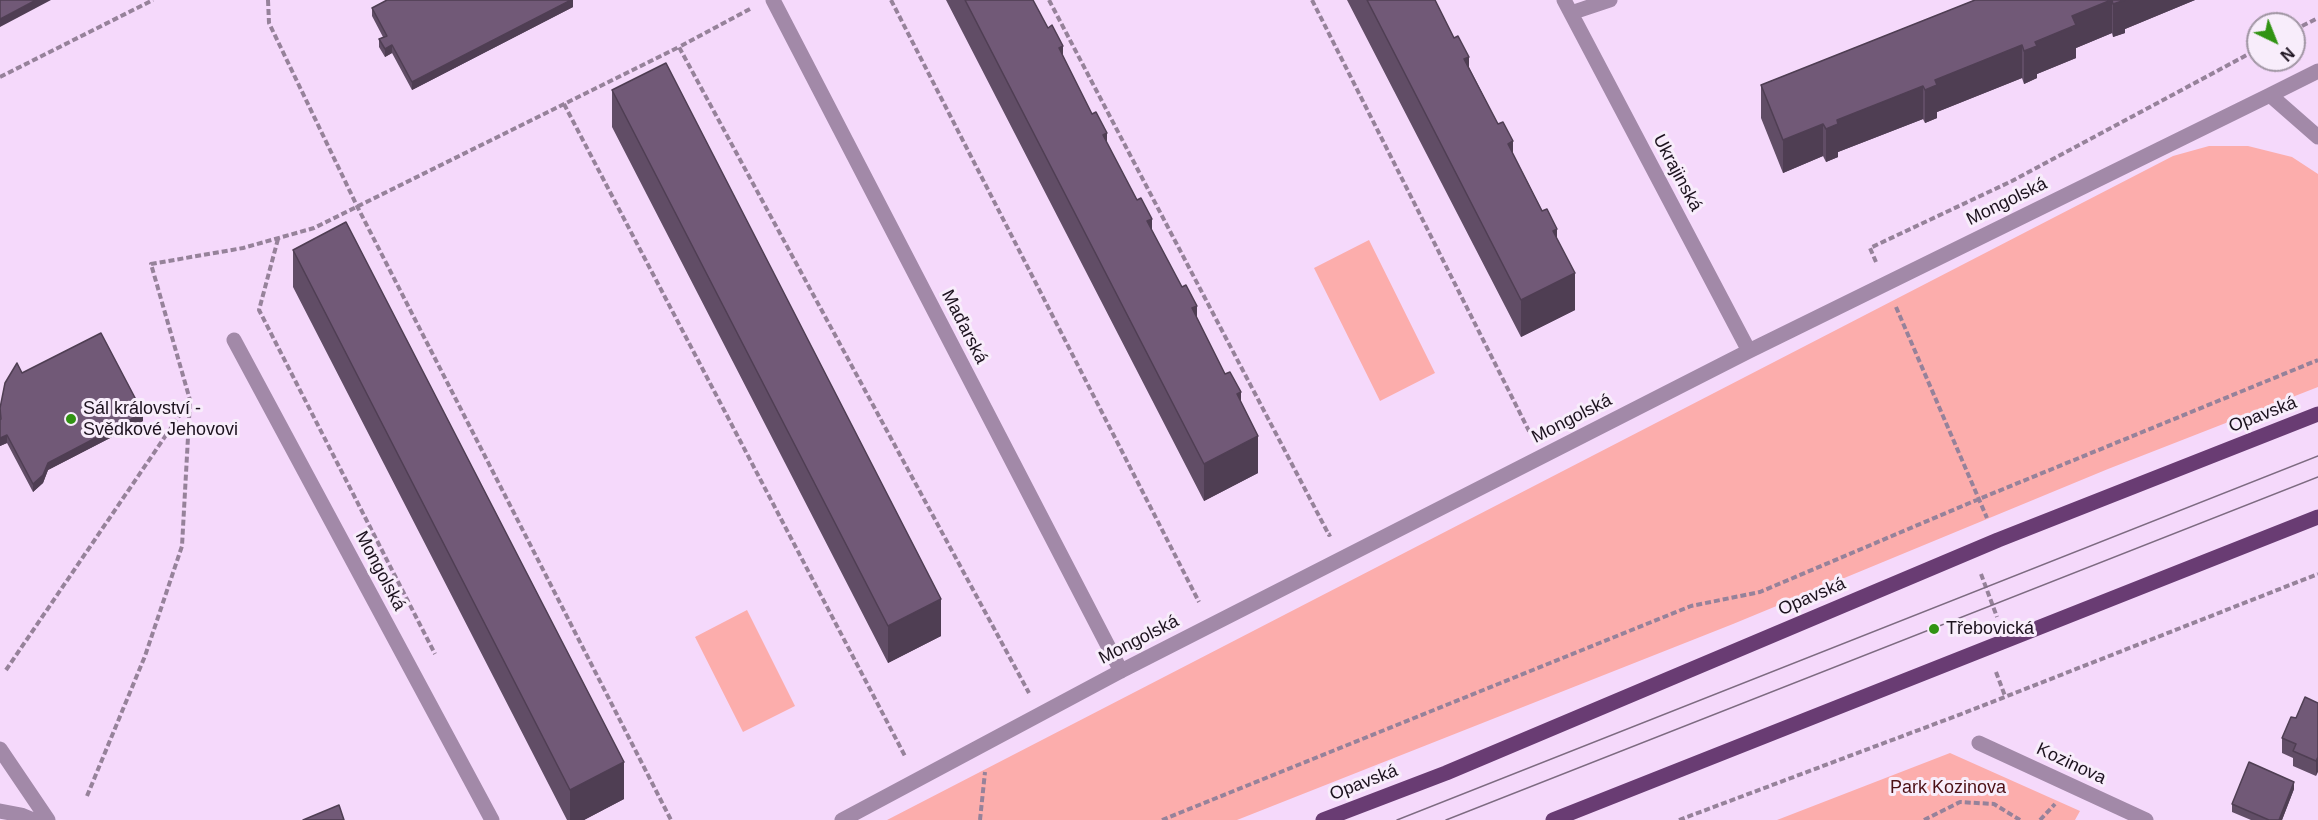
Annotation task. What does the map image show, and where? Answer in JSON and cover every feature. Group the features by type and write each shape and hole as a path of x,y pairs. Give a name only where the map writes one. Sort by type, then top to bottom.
{"main road":[{"name":"Opavská","path":"1323,820 1446,773 1998,540 2318,414"},
{"path":"1553,820 2318,517"}],"street":[{"name":"Maďarská","path":"773,0 1121,671"},
{"name":"Ukrajinská","path":"1610,0 1567,7 1749,351"},
{"name":"Mongolská","path":"842,820 1121,671 1749,351 2318,71"},
{"path":"2270,95 2318,137"},
{"name":"Mongolská","path":"234,340 492,820"},
{"name":"Kozinova","path":"1979,743 2146,820"},
{"path":"0,749 48,820"},
{"path":"0,811 33,820"}],"path":[{"path":"0,77 153,0"},
{"path":"268,0 268,23 357,206 671,820"},
{"path":"891,0 1198,603 1208,598"},
{"path":"1049,0 1329,535"},
{"path":"1312,0 1530,434 1520,439"},
{"path":"87,796 145,656 182,546 190,400 151,264 243,248 314,228 679,47 758,5"},
{"path":"679,47 1029,694 1039,688"},
{"path":"1998,540 1870,248 2012,181 2246,55"},
{"path":"564,104 917,780"},
{"path":"278,238 259,310 439,661"},
{"path":"1162,820 1691,606 1760,592 2318,360"},
{"path":"6,670 190,400"},
{"path":"1319,540 1340,530"},
{"path":"1990,571 1981,574 1998,616 1979,624 2005,696"},
{"path":"1679,820 2318,574"},
{"path":"980,820 988,742"},
{"path":"1924,820 1960,802 1994,804 2020,820"}],"green space":[{"path":"2209,146 2248,146 2292,157 2318,174 2318,387 2108,469 1733,624 1237,820 887,820 2173,156"},
{"path":"1369,240 1435,373 1380,401 1314,268"},
{"path":"747,610 795,706 743,732 695,637"},
{"name":"Park Kozinova","path":"1950,753 2080,811 2075,820 1777,820"}],"building":[{"path":"0,0 36,0 0,19"},
{"path":"387,0 571,0 412,82 392,45 385,49 379,39 387,36 372,8"},
{"path":"965,0 1033,0 1048,28 1052,25 1063,46 1059,48 1092,114 1096,112 1107,133 1103,135 1137,200 1141,198 1152,219 1147,221 1182,287 1186,285 1197,306 1192,308 1225,374 1230,372 1241,392 1237,394 1258,436 1204,464"},
{"path":"1367,0 1435,0 1454,38 1458,36 1469,57 1464,59 1498,124 1503,122 1513,141 1508,144 1542,211 1547,209 1557,229 1553,231 1575,273 1521,300"},
{"path":"1975,0 2111,0 2072,16 2076,25 2035,42 2037,46 2024,51 2022,45 1935,80 1937,85 1925,90 1923,86 1837,120 1838,124 1826,129 1823,124 1783,140 1761,85"},
{"path":"2112,0 2125,0 2113,4"},
{"path":"666,63 941,599 888,626 612,90"},
{"path":"346,222 624,762 570,790 293,250"},
{"name":"Sál království - Svědkové Jehovovi","path":"101,333 143,413 48,463 43,475 33,484 7,435 0,438 0,408 5,383 17,363 22,373"},
{"path":"2305,697 2318,703 2318,757 2316,761 2293,751 2296,744 2282,738 2291,717 2296,718"},
{"path":"2249,762 2294,782 2279,820 2269,820 2232,804"},
{"path":"339,805 344,820 303,820"}],"tram line":[{"path":"1397,820 2318,456"},
{"path":"1446,820 2318,477"}],"place":[{"name":"Sál království - Svědkové Jehovovi","path":"71,419"},
{"name":"Třebovická","path":"1934,629"}]}
